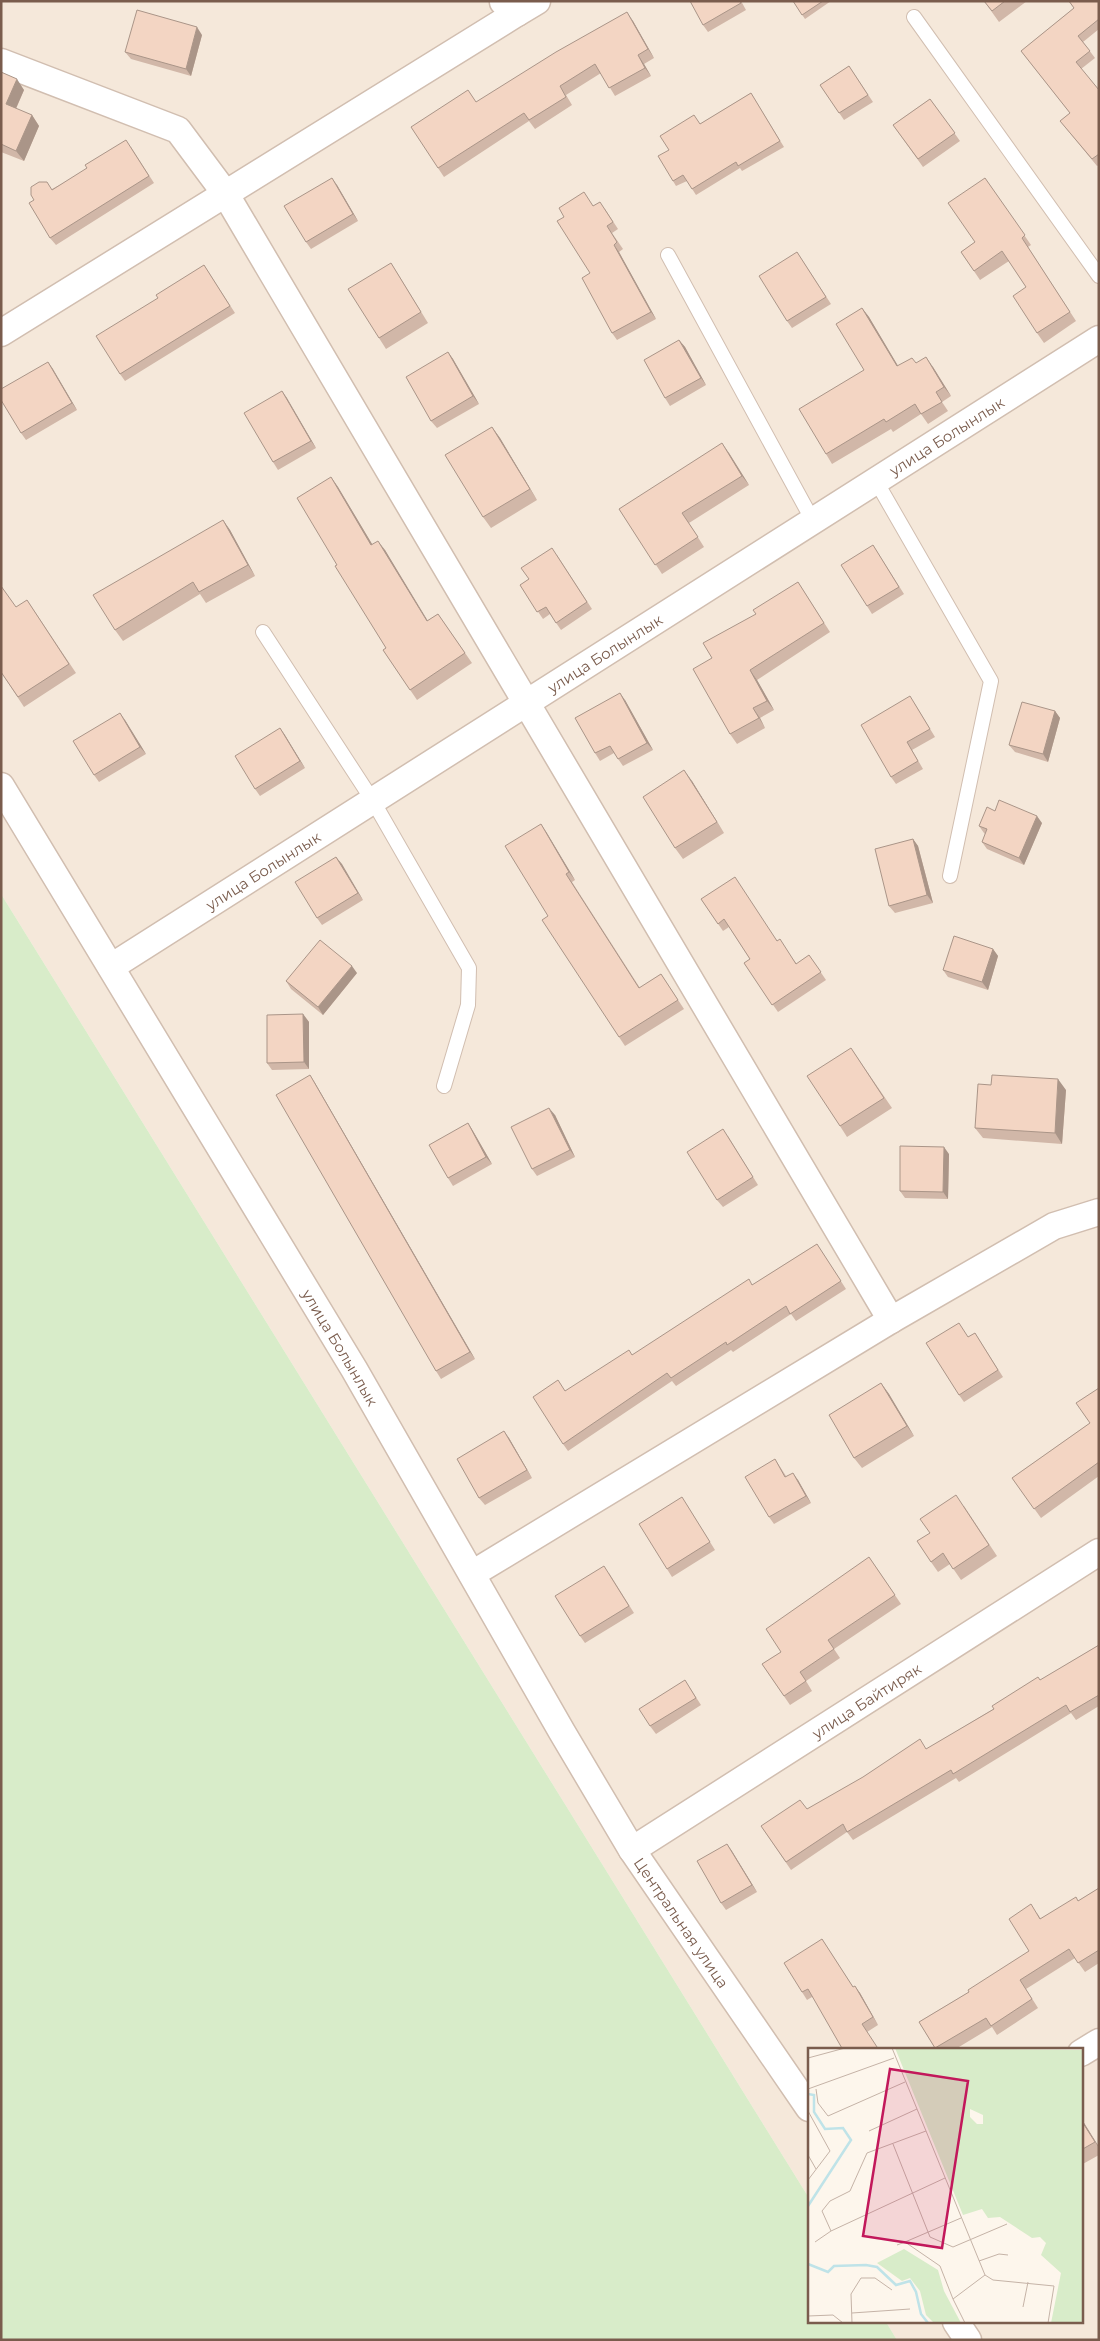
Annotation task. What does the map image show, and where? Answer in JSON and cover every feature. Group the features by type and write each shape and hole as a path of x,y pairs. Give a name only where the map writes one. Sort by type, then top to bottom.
{"street":[{"path":"1,333 225,194 519,5"},
{"path":"1,62 178,130 225,194 891,1320"},
{"name":"улица Болынлык","path":"111,968 1099,339"},
{"name":"улица Болынлык","path":"1,786 354,1369 562,1732"},
{"path":"472,1574 891,1320 1054,1226 1099,1212"},
{"name":"улица Байтиряк","path":"632,1850 1099,1552"},
{"name":"Центральная улица","path":"562,1732 632,1850 808,2107"},
{"path":"1082,2052 1099,2042"},
{"path":"957,2324 968,2340"}],"lane":[{"path":"914,17 1099,276"},
{"path":"668,255 813,521"},
{"path":"876,481 991,681 950,876"},
{"path":"263,632 374,800 470,968 468,1004 444,1086"}],"shaded area":[{"path":"1,1 1099,1 1099,2340 897,2340 887,2324 1082,2324 1082,2048 808,2048 808,2196 1,894"}],"green space":[{"path":"1,894 808,2196 808,2324 887,2324 897,2340 1,2340"}],"building":[{"path":"690,1 740,1 741,3 703,25"},
{"path":"793,1 823,1 802,15"},
{"path":"984,1 1005,1 992,11"},
{"path":"1069,1 1099,1 1099,19 1078,36 1090,51 1076,62 1099,90 1099,154 1092,159 1060,121 1070,113 1021,51 1074,8"},
{"path":"137,10 197,27 186,69 125,52"},
{"path":"627,12 648,49 638,55 645,68 609,88 595,64 560,86 566,97 529,120 524,113 438,168 411,127 468,90 476,102 556,52"},
{"path":"849,66 868,95 839,113 820,85"},
{"path":"1,72 17,79 6,104 32,115 16,151 1,144"},
{"path":"751,93 780,141 738,166 736,162 692,189 683,175 673,181 658,156 669,150 660,136 694,115 700,124"},
{"path":"930,99 955,133 918,159 893,125"},
{"path":"126,140 149,176 50,238 29,203 34,200 31,195 31,187 39,182 47,182 52,190 87,168 85,165"},
{"path":"332,178 353,214 306,242 284,206"},
{"path":"985,178 1025,235 1022,238 1070,312 1037,333 1013,296 1026,287 1002,251 974,271 961,252 975,242 948,203"},
{"path":"584,192 593,206 600,202 613,222 607,226 617,242 614,245 651,312 612,333 582,278 590,273 557,221 564,217 559,208"},
{"path":"797,252 826,297 787,321 759,276"},
{"path":"391,263 421,312 379,338 348,289"},
{"path":"204,265 230,306 120,374 96,336 158,298 156,295"},
{"path":"862,308 897,366 912,358 916,363 926,357 944,387 936,392 942,402 921,414 915,404 886,422 884,419 826,454 799,409 864,370 836,324"},
{"path":"679,340 701,378 665,398 644,360"},
{"path":"448,352 473,396 431,421 406,377"},
{"path":"48,362 72,403 21,433 1,400 1,389"},
{"path":"282,391 311,441 273,462 244,413"},
{"path":"492,427 530,489 483,517 445,455"},
{"path":"722,443 742,476 682,513 698,537 655,565 619,509"},
{"path":"331,477 371,545 378,541 427,621 438,614 465,653 410,690 383,650 386,648 335,566 337,565 297,498"},
{"path":"223,520 248,565 199,592 193,582 115,630 93,595"},
{"path":"873,545 899,587 867,606 841,565"},
{"path":"552,548 587,602 556,623 546,607 537,612 520,585 529,579 521,568"},
{"path":"798,582 824,623 750,670 767,701 753,708 759,718 730,734 693,669 712,658 703,643 756,614 753,610"},
{"path":"1,586 16,607 27,600 69,664 18,697 1,672"},
{"path":"620,693 647,743 618,759 610,746 595,753 575,718"},
{"path":"910,696 930,729 907,742 918,761 891,777 861,725"},
{"path":"1022,702 1055,711 1043,754 1009,745"},
{"path":"120,713 140,747 94,775 73,741"},
{"path":"280,728 300,761 255,789 235,756"},
{"path":"684,770 717,822 675,848 643,797"},
{"path":"999,800 1037,816 1019,858 982,842 987,829 979,826 987,807 995,811"},
{"path":"541,824 569,872 566,874 639,988 661,974 678,1000 619,1037 542,920 548,916 505,846"},
{"path":"913,839 927,895 889,906 875,849"},
{"path":"336,857 358,893 317,918 295,882"},
{"path":"735,877 777,941 780,939 796,964 809,955 821,972 772,1005 744,963 750,959 724,919 718,924 701,899"},
{"path":"954,936 993,949 982,982 943,970"},
{"path":"320,940 352,966 318,1007 286,981"},
{"path":"303,1014 304,1062 267,1063 267,1015"},
{"path":"851,1048 884,1098 840,1126 807,1076"},
{"path":"310,1075 470,1352 436,1371 276,1095"},
{"path":"992,1075 1058,1079 1055,1133 975,1128 978,1084 991,1085"},
{"path":"549,1108 570,1150 532,1169 511,1127"},
{"path":"468,1123 486,1157 448,1178 429,1145"},
{"path":"723,1129 753,1177 717,1200 687,1152"},
{"path":"900,1146 944,1147 943,1192 900,1191"},
{"path":"817,1244 841,1281 790,1314 786,1306 727,1345 726,1342 671,1378 667,1373 563,1444 533,1397 558,1380 565,1391 629,1350 632,1355 749,1279 752,1285"},
{"path":"959,1323 968,1337 975,1333 998,1370 959,1395 926,1343"},
{"path":"881,1383 907,1426 854,1458 829,1415"},
{"path":"1099,1388 1099,1462 1034,1509 1012,1478 1090,1423 1076,1403"},
{"path":"504,1431 527,1470 479,1498 457,1459"},
{"path":"775,1459 785,1477 793,1473 806,1496 769,1517 745,1477"},
{"path":"956,1495 989,1545 953,1569 943,1553 931,1562 917,1541 930,1533 920,1519"},
{"path":"682,1497 710,1542 667,1569 639,1524"},
{"path":"869,1557 895,1595 828,1640 834,1649 800,1672 806,1681 784,1696 762,1664 781,1652 766,1629"},
{"path":"604,1566 629,1606 580,1636 555,1596"},
{"path":"1099,1645 1099,1695 1070,1712 1066,1705 953,1774 951,1770 847,1832 843,1824 786,1862 761,1826 800,1800 807,1809 863,1777 920,1739 926,1749 994,1709 992,1706 1038,1677 1040,1680"},
{"path":"685,1680 696,1698 650,1726 639,1709"},
{"path":"727,1844 752,1885 721,1903 697,1861"},
{"path":"1099,1888 1099,1950 1078,1963 1069,1949 1020,1980 1032,1999 991,2026 986,2018 935,2048 919,2022 969,1992 968,1990 1029,1951 1009,1919 1031,1904 1040,1919 1076,1897 1078,1901"},
{"path":"822,1939 853,1987 855,1986 873,2017 862,2024 878,2048 842,2048 808,1989 802,1992 784,1963"},
{"path":"1082,2122 1095,2142 1082,2149"}]}
